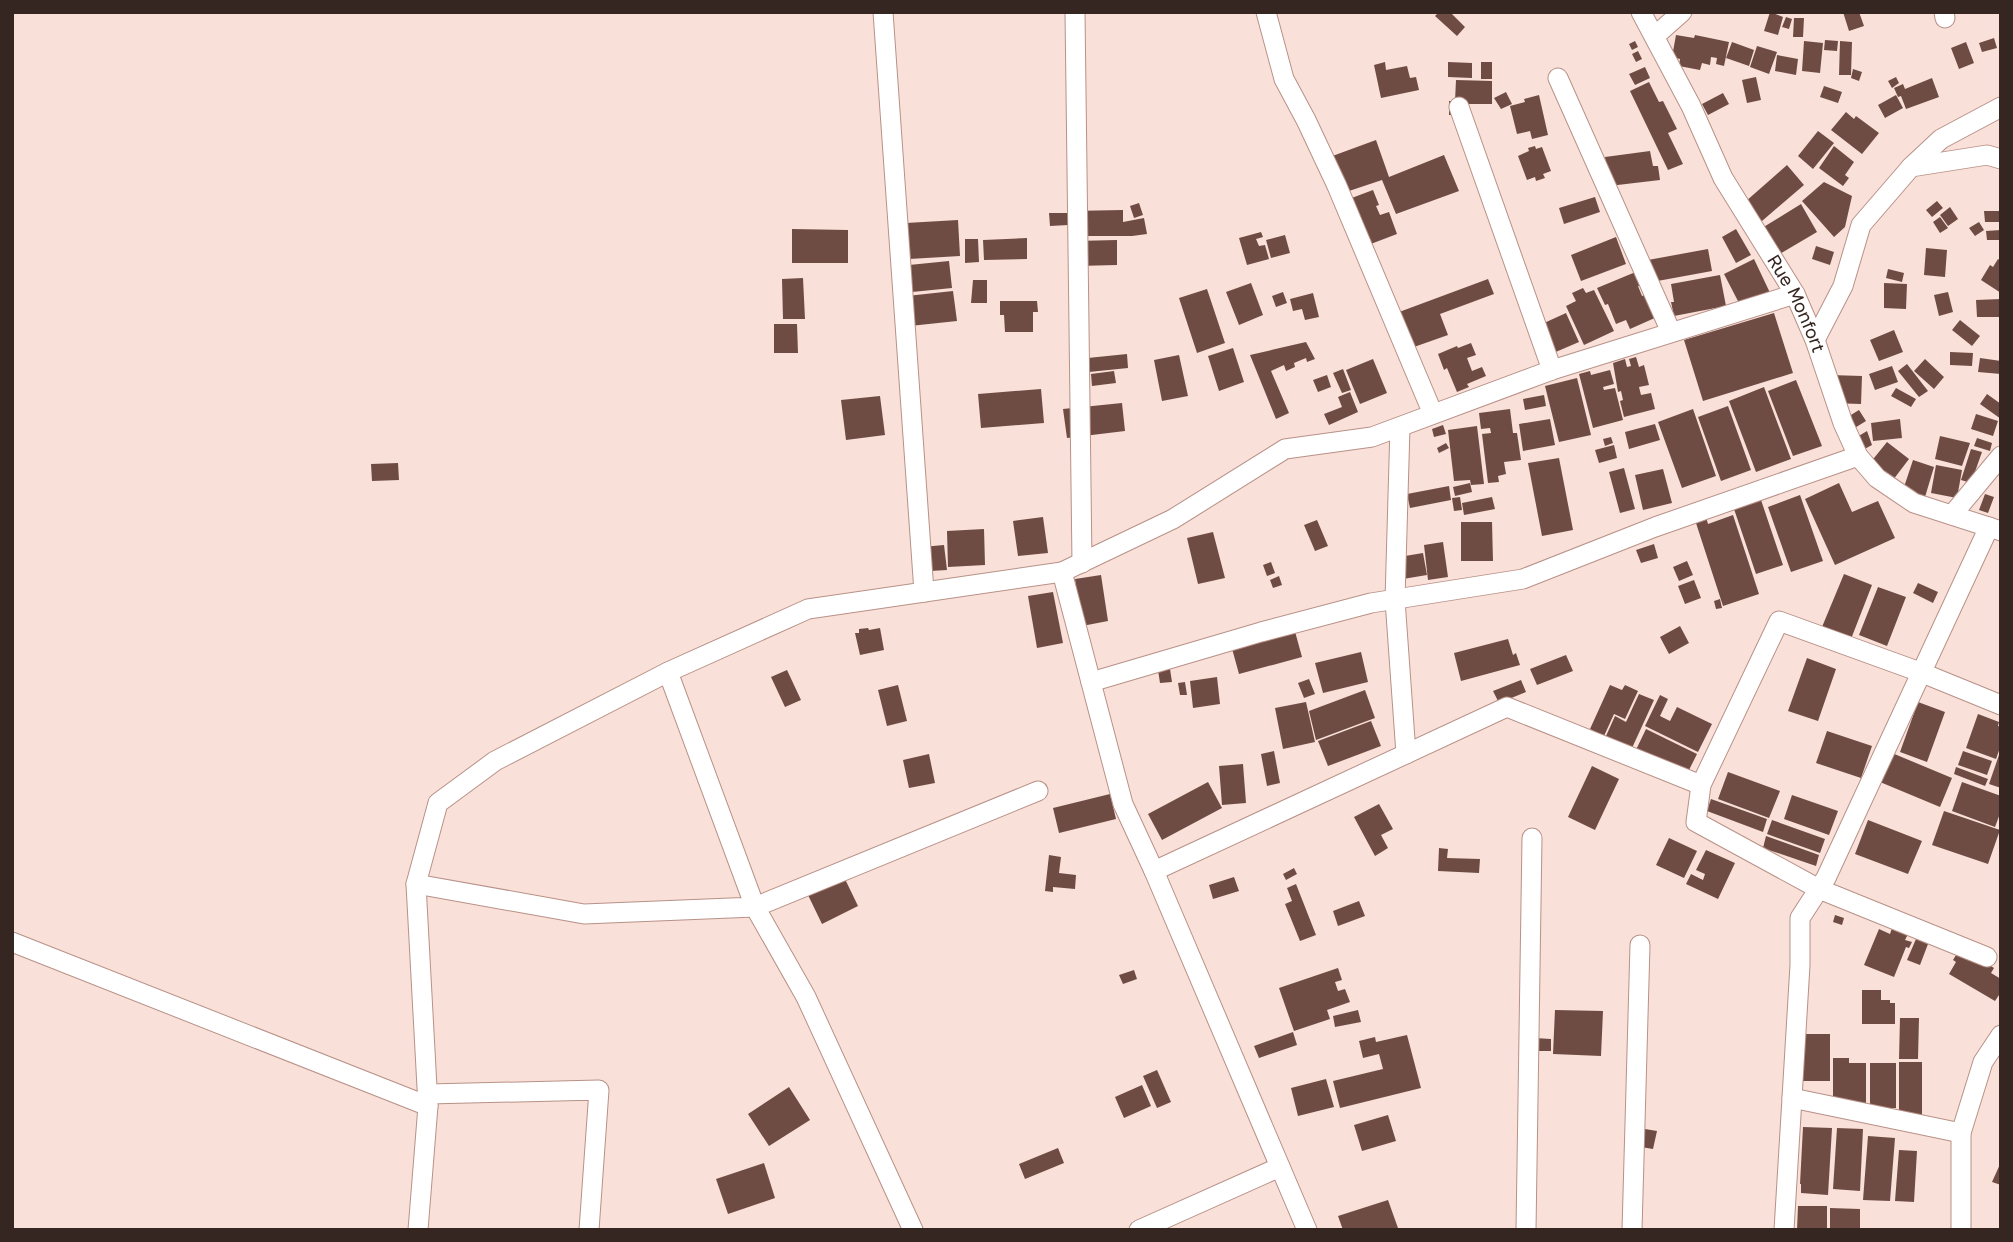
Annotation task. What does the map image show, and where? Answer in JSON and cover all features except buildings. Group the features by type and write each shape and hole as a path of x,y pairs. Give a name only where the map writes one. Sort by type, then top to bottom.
{"street":[{"path":"883,12 924,592"},
{"path":"1075,12 1082,563"},
{"path":"1266,12 1284,79 1337,186 1433,414"},
{"name":"Rue Monfort","path":"1641,12 1691,106 1723,178 1795,294 1858,456 1877,478 1914,503 1995,529"},
{"path":"1655,36 1682,12"},
{"path":"1558,78 1671,332"},
{"path":"1460,107 1552,370"},
{"path":"1815,340 1843,286 1861,225 1911,167 1941,139 2001,107"},
{"path":"1911,167 1987,155 2001,159"},
{"path":"418,1230 428,1100 416,884 438,803 495,761 668,672 808,609 1062,572 1173,519 1285,449 1372,436 1552,370 1795,294"},
{"path":"1400,426 1395,600 1406,754"},
{"path":"1091,682 1371,603 1523,579 1655,527 1858,456"},
{"path":"1952,515 2001,457"},
{"path":"1784,1230 1800,965 1800,918 1826,878 1920,672 1995,529"},
{"path":"1062,572 1124,804 1307,1230"},
{"path":"1987,957 1819,889 1696,822 1701,785 1779,621 1920,672 2001,705"},
{"path":"668,672 755,907 806,998 913,1230"},
{"path":"1154,871 1507,707 1701,785"},
{"path":"416,884 584,914 755,907 1038,791"},
{"path":"1526,1230 1532,838"},
{"path":"12,942 428,1100 599,1090 589,1230"},
{"path":"1632,1230 1640,945"},
{"path":"1961,1230 1961,1133 1983,1062 2001,1035"},
{"path":"1792,1098 1961,1133"},
{"path":"1139,1230 1280,1167"}]}
